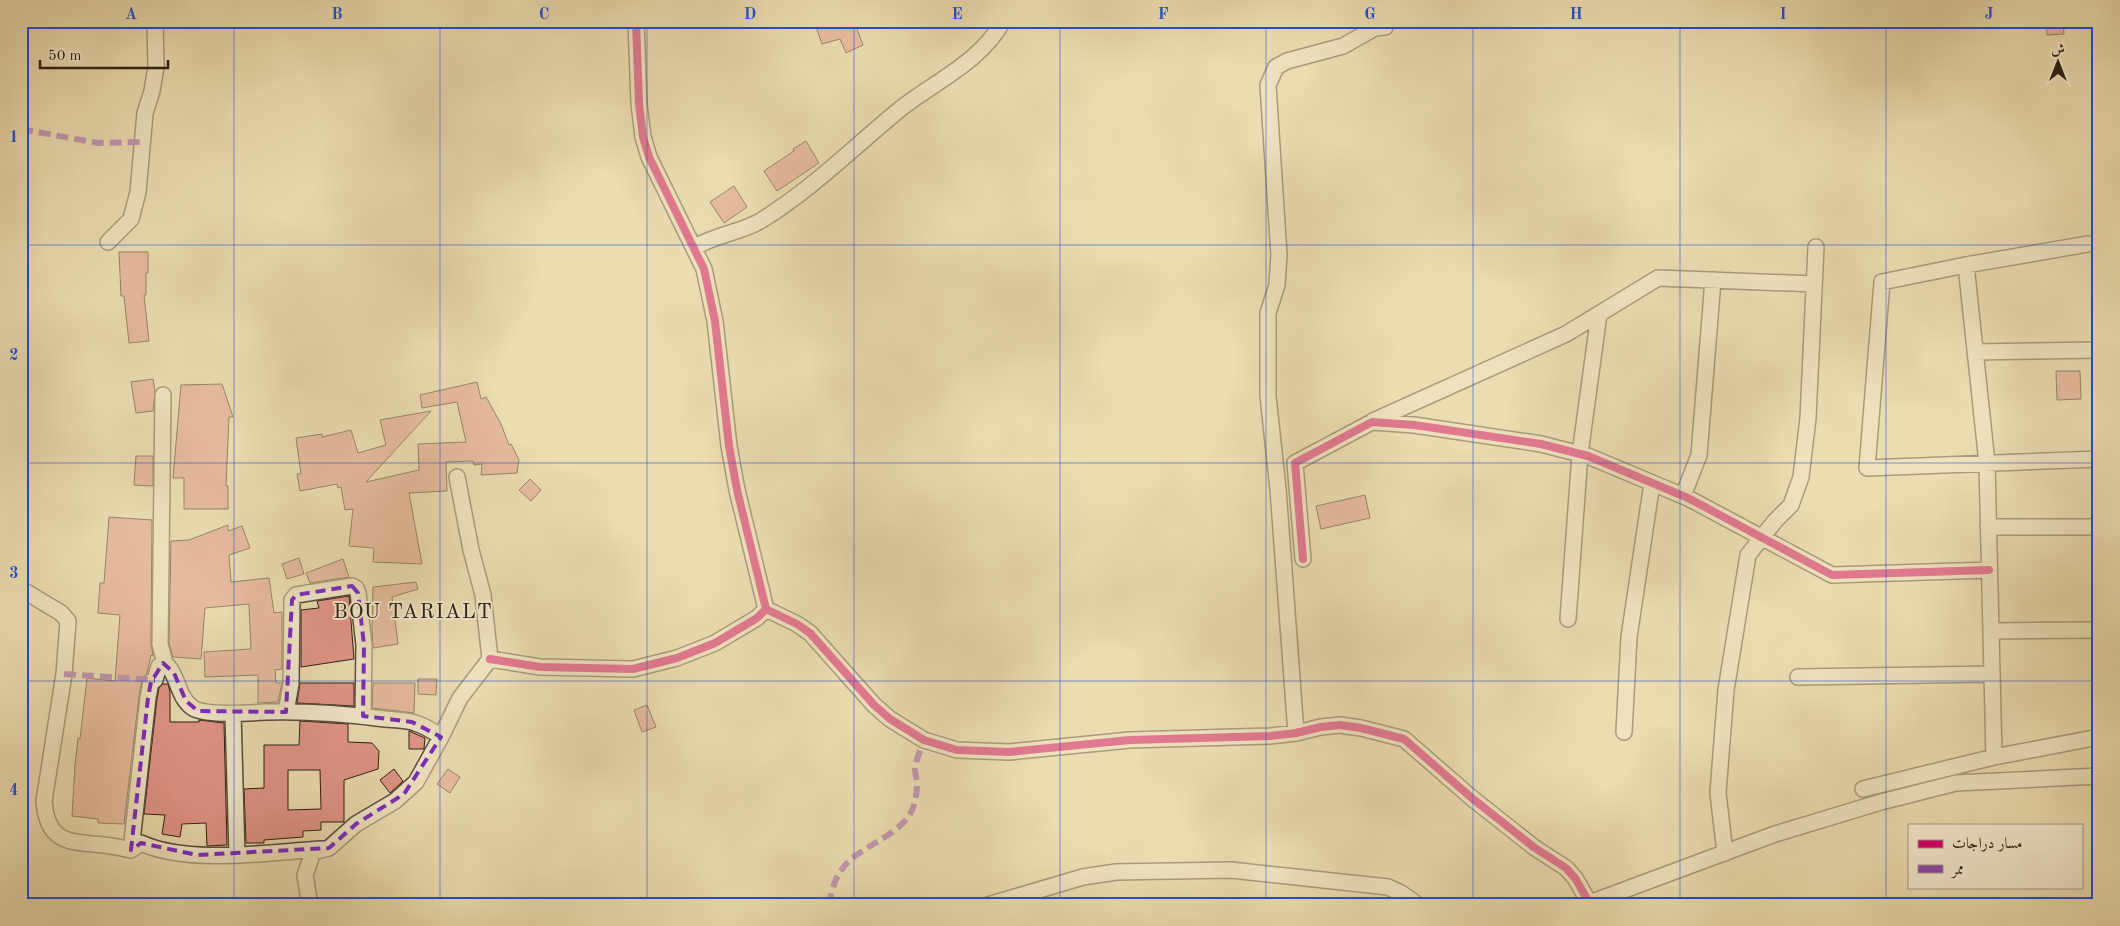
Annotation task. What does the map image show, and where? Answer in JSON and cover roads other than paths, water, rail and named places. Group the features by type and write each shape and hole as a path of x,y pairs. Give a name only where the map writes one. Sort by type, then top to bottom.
{"street":[{"path":"108,242 131,219 138,192 146,113 156,67 156,21"},
{"path":"636,21 639,104 643,137 649,157 695,247 709,288 715,321 729,446 736,490 766,609"},
{"path":"695,247 710,238 760,221 795,197 900,110 968,60 986,44 1003,21"},
{"path":"1296,733 1278,489 1268,396 1268,313 1277,285 1279,255 1268,85 1276,67 1287,61 1343,46 1375,28 1385,27 1386,21"},
{"path":"2088,244 1882,282 1867,468 2099,459"},
{"path":"1725,853 1718,793 1726,690 1748,556 1762,537 1791,505 1801,477 1808,418 1816,246"},
{"path":"1966,265 1987,463 1994,756"},
{"path":"1303,559 1295,463 1372,422 1566,334 1658,278 1814,284"},
{"path":"1683,496 1700,455 1713,280"},
{"path":"1568,619 1580,454 1599,314"},
{"path":"1975,352 2099,350"},
{"path":"163,395 160,644 166,667"},
{"path":"1372,422 1414,425 1541,444 1580,454 1683,496 1832,575 1989,570"},
{"path":"310,905 306,875 308,862 313,852 329,848 356,824 404,794 420,776 442,737 460,698 490,658 483,595 471,550 457,477"},
{"path":"1624,732 1629,636 1652,483"},
{"path":"1988,527 2099,527"},
{"path":"286,712 290,684 292,600 296,595 352,586 356,588 358,593 364,645 363,716"},
{"path":"21,589 61,613 68,621 64,674 44,801 45,812 51,827 62,839 131,850 141,843 168,852 197,854 238,854 329,848"},
{"path":"766,609 797,624 810,633 874,705 890,719 924,740 944,747 978,752 1009,752 1130,740 1270,736 1296,733 1321,727 1340,726 1361,728 1404,739 1473,800 1535,848 1566,868 1575,878 1587,904 1775,834 1956,783 2099,776"},
{"path":"490,658 540,667 633,669 677,658 716,643 757,618 766,609"},
{"path":"1991,631 2099,630"},
{"path":"131,850 148,698 151,682 155,680 159,666 163,662 174,673 183,698 194,709 233,714 286,712 363,716 412,722 424,726 442,737"},
{"path":"1798,677 1992,674"},
{"path":"233,714 238,854"},
{"path":"1863,789 1994,756 2099,737"},
{"path":"988,905 1083,877 1116,872 1231,870 1388,887 1401,893 1418,905"}],"district":[{"name":"BOU TARIALT","path":"413,612"}]}
